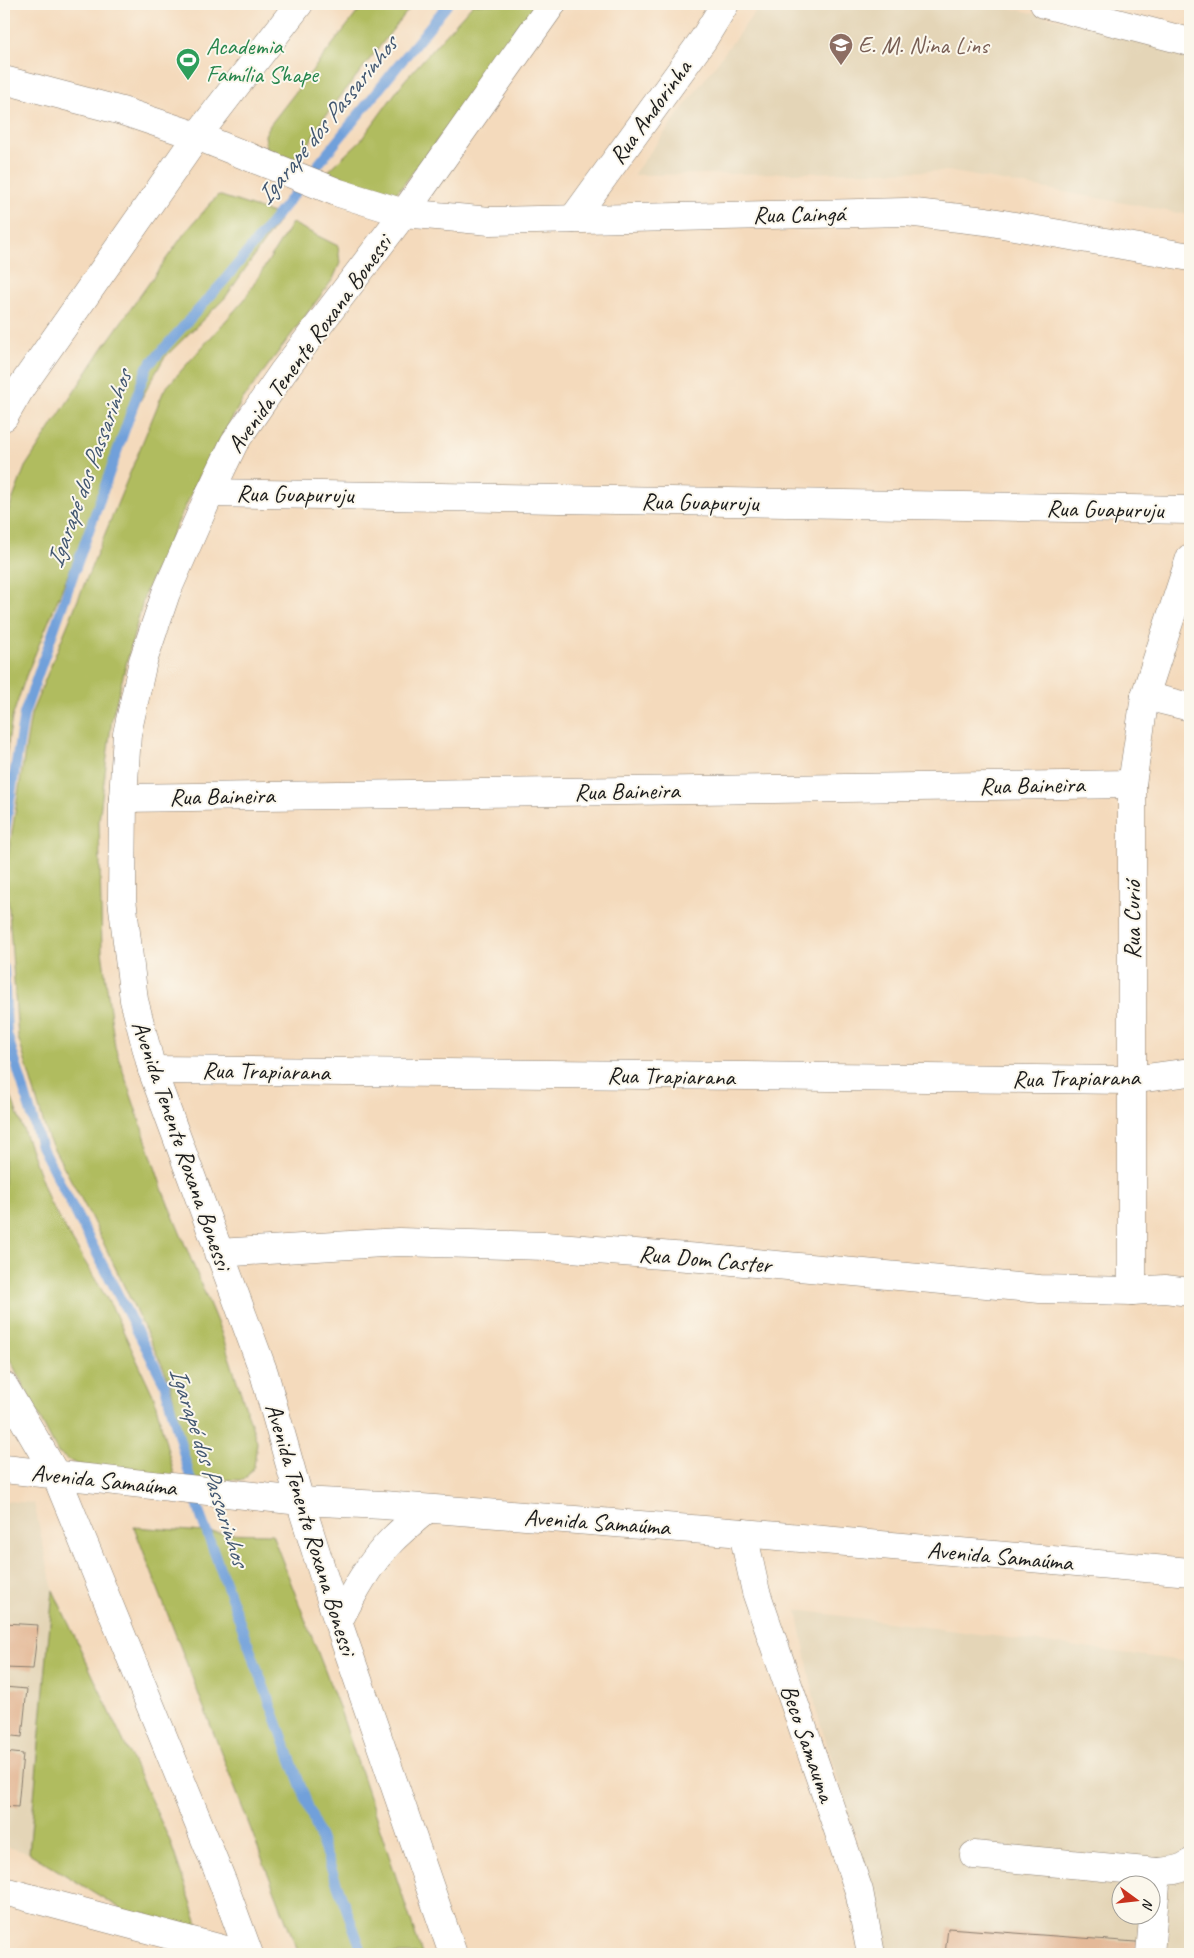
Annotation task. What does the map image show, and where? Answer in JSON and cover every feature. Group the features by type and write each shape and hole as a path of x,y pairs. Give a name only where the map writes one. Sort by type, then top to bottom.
{"street":[{"path":"4,417 22,386 197,136 299,4"},
{"name":"Avenida Tenente Roxana Bonessi","path":"453,1954 338,1622 300,1501 264,1373 218,1253 152,1070 134,1000 122,899 123,798 127,734 143,661 166,593 234,443 283,372 404,213 552,4"},
{"name":"Rua Andorinha","path":"573,218 703,40 725,4"},
{"path":"1044,4 1190,42"},
{"name":"Rua Caingá","path":"4,80 122,111 197,136 339,193 404,213 490,220 906,212 986,221 1190,257"},
{"name":"Rua Guapuruju","path":"210,493 1190,510"},
{"name":"Rua Curió","path":"1132,1291 1132,784 1145,696 1190,558"},
{"path":"1145,696 1190,707"},
{"name":"Rua Baineira","path":"123,798 1132,784"},
{"name":"Rua Trapiarana","path":"152,1070 1131,1080 1190,1072"},
{"name":"Rua Dom Caster","path":"218,1253 399,1242 545,1246 1040,1289 1132,1291 1165,1289 1190,1292"},
{"path":"4,1386 56,1475 224,1883 248,1954"},
{"name":"Avenida Samaúma","path":"4,1469 300,1501 743,1533 1190,1572"},
{"path":"338,1622 363,1577 375,1560 391,1541 427,1509"},
{"name":"Beco Samauma","path":"743,1533 756,1592 860,1892 870,1954"},
{"path":"974,1855 1157,1872 1173,1870 1190,1863"},
{"path":"1150,1954 1157,1872"},
{"path":"4,1891 241,1954"}],"shaded area":[{"path":"761,4 995,4 1190,51 1190,215 948,171 633,175"},
{"path":"4,1501 34,1503 53,1590 29,1853 4,1846"},
{"path":"797,1610 1190,1662 1190,1954 881,1954 860,1848 817,1713"}],"green space":[{"path":"364,4 413,4 323,119 296,166 267,150 265,135 270,125"},
{"path":"473,4 537,4 498,60 401,188 389,199 321,178 361,140 404,81"},
{"path":"218,195 282,216 225,298 164,358 140,401 26,676 12,718 4,768 4,522 25,467 102,349 184,234"},
{"path":"292,223 338,246 340,263 333,279 243,399 200,475 145,593 112,718 99,821 102,951 115,1047 164,1194 221,1332 257,1442 254,1467 244,1480 189,1479 170,1382 91,1217 48,1138 18,1037 6,869 31,714 164,390 244,300"},
{"path":"4,1077 50,1203 113,1309 154,1397 175,1478 85,1470 58,1453 4,1348"},
{"path":"134,1527 218,1533 272,1534 339,1707 422,1954 299,1954"},
{"path":"53,1590 170,1841 203,1938 186,1948 29,1853"}],"building":[{"path":"4,1547 7,1548 5,1569 4,1569"},
{"path":"4,1623 38,1625 33,1669 4,1668"},
{"path":"4,1687 27,1689 22,1737 4,1735"},
{"path":"4,1752 23,1754 18,1807 4,1806"},
{"path":"948,1928 1149,1943 1149,1954 945,1954"}],"waterway":[{"name":"Igarapé dos Passarinhos","path":"4,837 24,714 147,367 223,282 448,4"},
{"name":"Igarapé dos Passarinhos","path":"4,968 7,1034 41,1146 164,1383 201,1517 363,1954"}],"place":[{"name":"E. M. Nina Lins","path":"841,66"},
{"name":"Academia Família Shape","path":"188,81"}]}
